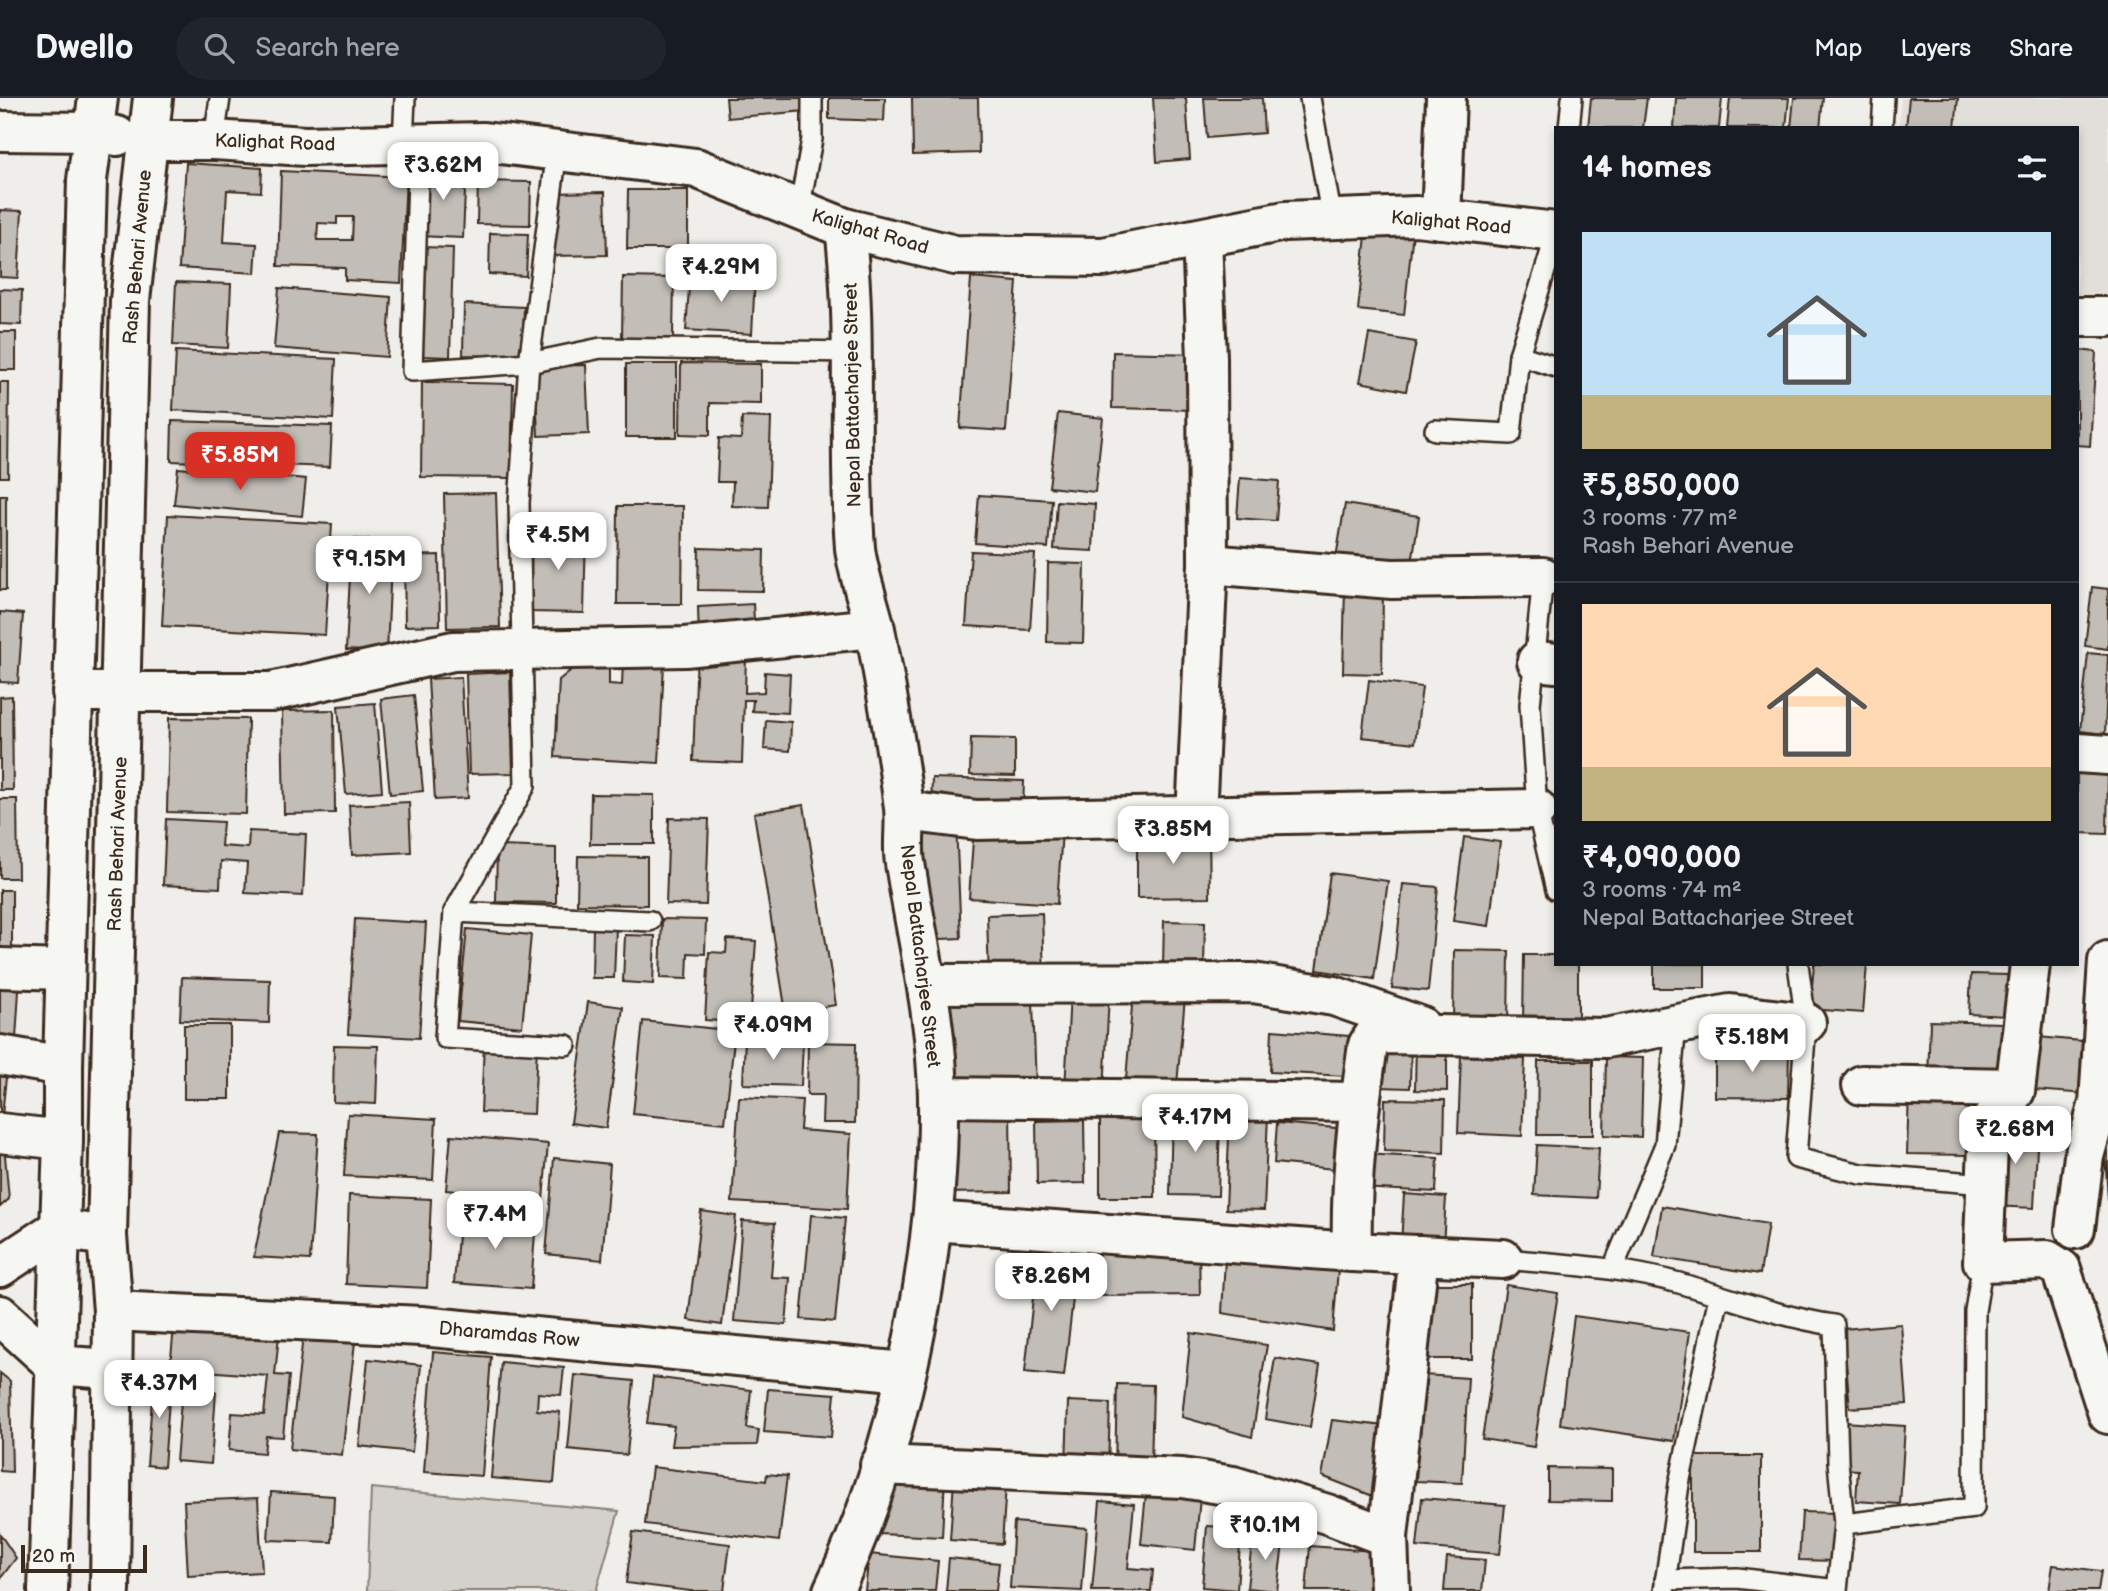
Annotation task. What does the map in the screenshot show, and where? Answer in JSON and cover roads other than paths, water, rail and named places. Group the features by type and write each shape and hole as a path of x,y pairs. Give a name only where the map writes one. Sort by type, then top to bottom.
{"street":[{"name":"Rash Behari Avenue","path":"110,1591 110,1369 113,1311 107,1236 130,300 153,98"},
{"path":"1441,219 1446,98"},
{"name":"Kalighat Road","path":"0,131 96,115 149,141 214,140 305,146 484,142 696,168 845,228 956,256 1103,257 1285,222 1332,219 1416,216 1554,234"},
{"path":"48,1591 58,1229 64,1140 62,1066 87,180 96,115"},
{"name":"Nepal Battacharjee Street","path":"833,1591 854,1546 892,1432 905,1372 933,1221 938,1097 928,984 904,859 905,811 874,628 856,551 852,281 845,228"},
{"path":"1196,817 1208,564 1207,358 1202,238"},
{"path":"2079,317 2108,317"},
{"path":"1208,564 1392,579 1550,577"},
{"path":"72,692 271,692 453,651 685,647 874,628"},
{"path":"2079,753 2108,755"},
{"path":"905,811 977,820 1537,809"},
{"path":"2062,1269 2091,1228 2084,1156 2099,1103 2108,961"},
{"path":"2030,966 2015,1087 1989,1123 1983,1262 2047,1261 2062,1269 2108,1414"},
{"path":"0,968 65,970"},
{"path":"928,984 1252,983 1334,996 1447,1035"},
{"path":"1352,1252 1352,1168 1368,1045 1374,1036 1606,1038 1730,1014 1806,1023"},
{"path":"0,1055 62,1066"},
{"path":"1862,1085 2015,1087"},
{"path":"938,1097 1360,1102"},
{"path":"0,1133 64,1140"},
{"path":"933,1221 1352,1252 1503,1259"},
{"path":"0,1267 58,1229 107,1236"},
{"path":"1390,1591 1388,1537 1419,1255"},
{"name":"Dharamdas Row","path":"113,1311 421,1326 905,1372"},
{"path":"0,1315 54,1365 110,1369"},
{"path":"880,1465 1182,1479 1233,1486 1327,1514 1388,1537"}],"lane":[{"path":"214,140 220,98"},
{"path":"405,98 411,144 412,371 529,363 601,348 853,352"},
{"path":"799,211 812,139 812,98"},
{"path":"1310,98 1332,219"},
{"path":"1569,126 1572,98"},
{"path":"1882,126 1884,98"},
{"path":"557,151 529,363 519,503 526,786 454,912 444,1038 566,1045"},
{"path":"1435,430 1511,434 1519,355 1554,241"},
{"path":"1519,355 1554,366"},
{"path":"1550,577 1546,662 1530,705 1537,809 1554,881"},
{"path":"454,912 650,920"},
{"path":"1798,966 1806,1023 1796,1158 1861,1174 1986,1184"},
{"path":"1613,1268 1665,1145 1676,1024"},
{"path":"1503,1259 1613,1268 1719,1296 1790,1318 1834,1325 1838,1462 1844,1524 1837,1590 1737,1578 1665,1586 1679,1484 1719,1296"},
{"path":"1844,1524 1973,1508 1976,1311 1983,1262"}]}
